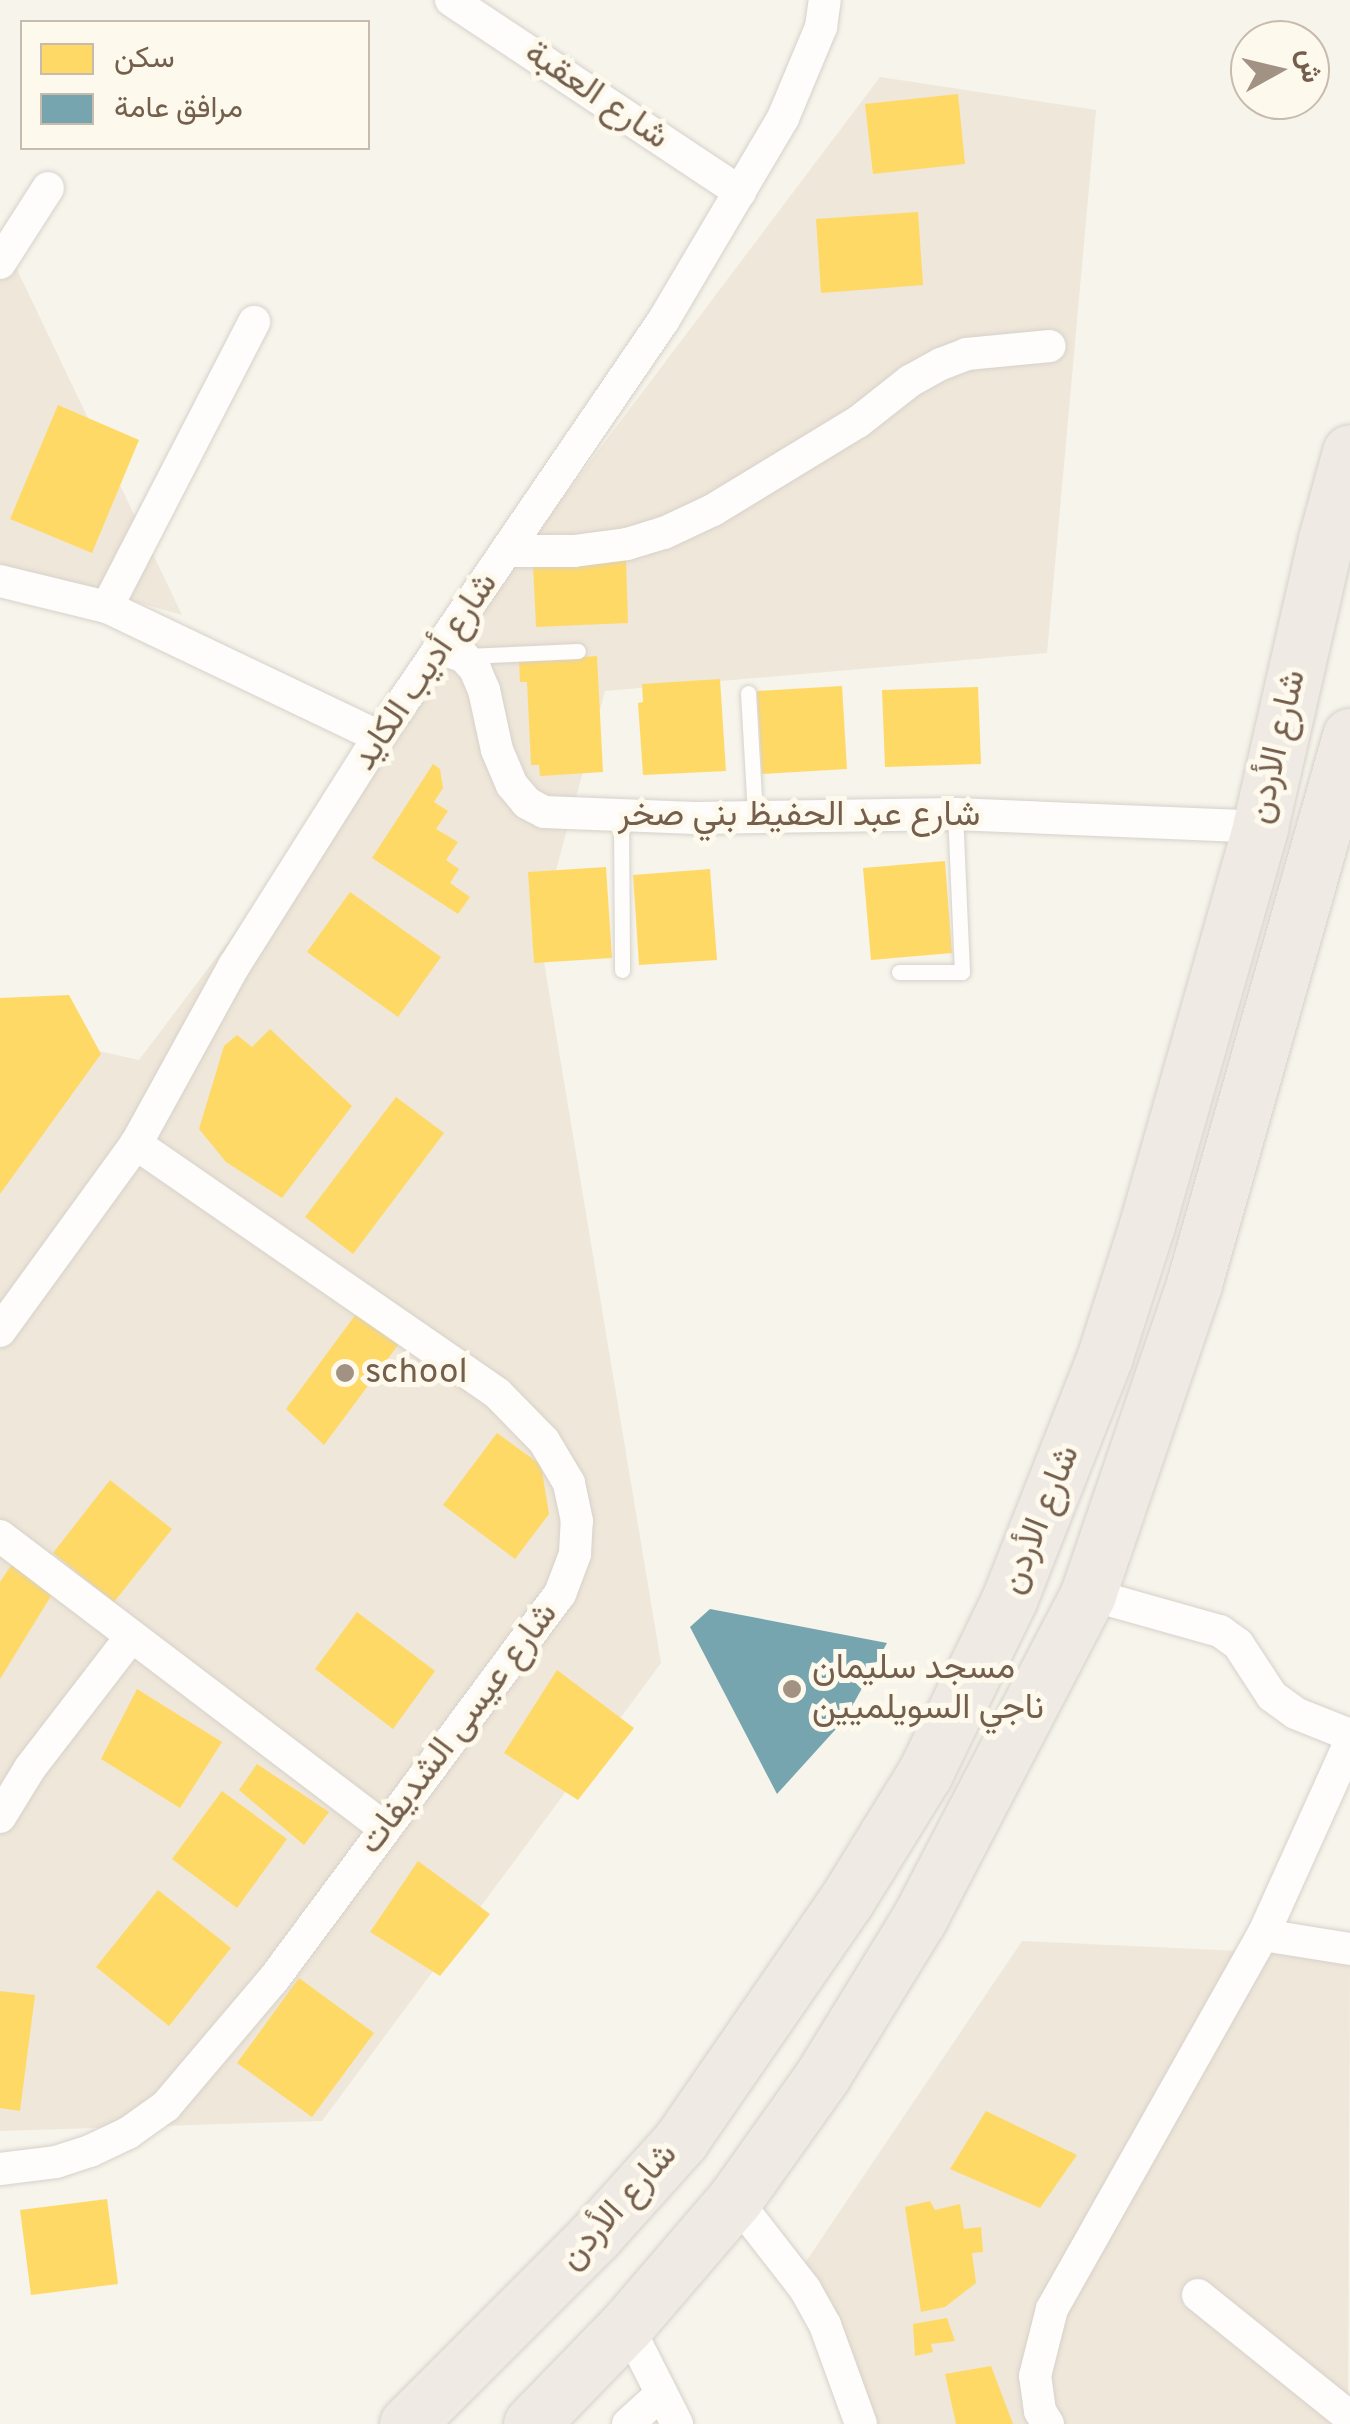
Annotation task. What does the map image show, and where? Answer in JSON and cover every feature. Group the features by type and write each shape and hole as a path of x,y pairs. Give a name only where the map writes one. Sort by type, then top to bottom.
{"highway":[{"name":"شارع الأردن","path":"407,2424 582,2249 681,2140 846,1901 925,1773 1009,1600 1105,1356 1260,827 1326,538 1350,452"},
{"name":"شارع الأردن","path":"530,2424 627,2326 735,2199 823,2075 919,1918 1088,1594 1194,1284 1343,797 1350,736"}],"street":[{"name":"شارع أديب الكايد","path":"0,1331 136,1144 234,966 379,738 452,653 509,551 663,321 805,72 825,0"},
{"name":"شارع العقبة","path":"460,2 740,192"},
{"path":"0,263 48,188"},
{"path":"107,607 254,322"},
{"path":"509,551 574,552 627,544 664,532 730,500 858,422 940,364 967,354 1050,346"},
{"path":"0,581 107,607 379,738"},
{"name":"شارع عبد الحفيظ بني صخر","path":"452,653 484,690 497,750 512,785 527,802 544,812 621,817 955,814 1260,827"},
{"name":"شارع عيسى الشديفات","path":"0,2169 56,2162 90,2151 128,2133 166,2106 273,1980 560,1594 575,1554 578,1520 569,1482 544,1441 497,1393 136,1144"},
{"path":"0,1536 384,1828"},
{"path":"1048,2424 1040,2411 1035,2376 1052,2308 1263,1936 1350,1739 1294,1713 1272,1696 1238,1644 1220,1630 1088,1594"},
{"path":"0,1817 30,1768 131,1637"},
{"path":"1263,1936 1350,1949"},
{"path":"735,2199 805,2289 825,2325 861,2424"},
{"path":"1198,2295 1350,2417"},
{"path":"627,2326 678,2424"},
{"path":"628,2424 661,2394"}],"lane":[{"path":"452,653 578,651"},
{"path":"748,693 755,815"},
{"path":"899,972 962,972 955,814"},
{"path":"621,817 622,970"}],"shaded area":[{"path":"880,77 1096,110 1047,653 605,691 539,932 661,1663 322,2121 0,2131 0,1029 139,1060"},
{"path":"0,234 182,615 0,564"},
{"path":"1022,1941 1350,1956 1348,2424 853,2424 803,2266"}],"building: سكن":[{"path":"958,94 965,164 873,174 865,104"},
{"path":"918,212 923,285 821,293 816,219"},
{"path":"58,405 139,440 92,553 10,519"},
{"path":"626,560 628,623 536,627 533,564"},
{"path":"597,656 603,772 540,776 539,765 531,765 527,682 520,682 519,661"},
{"path":"720,679 726,771 643,775 638,703 643,702 642,684"},
{"path":"842,686 847,769 762,774 757,691"},
{"path":"978,687 981,764 885,767 882,690"},
{"path":"433,764 440,769 443,788 434,802 448,811 436,829 458,842 446,860 459,869 450,883 470,897 458,914 372,858"},
{"path":"945,861 952,953 871,960 863,868"},
{"path":"606,867 612,958 534,963 528,872"},
{"path":"710,869 717,960 639,965 633,875"},
{"path":"350,892 441,957 398,1017 307,952"},
{"path":"69,995 101,1054 0,1194 0,998"},
{"path":"270,1029 352,1106 282,1198 226,1162 199,1129 224,1046 237,1035 252,1047"},
{"path":"396,1097 444,1133 353,1254 305,1217"},
{"name":"school","path":"359,1310 404,1337 324,1445 286,1409"},
{"path":"497,1433 541,1465 549,1514 515,1559 443,1505"},
{"path":"110,1480 172,1529 114,1602 53,1553"},
{"path":"14,1561 54,1591 0,1679 0,1582"},
{"path":"357,1612 435,1671 393,1729 315,1669"},
{"path":"557,1670 634,1728 578,1800 504,1753"},
{"path":"137,1689 222,1742 180,1808 101,1759"},
{"path":"257,1764 329,1812 304,1845 239,1790"},
{"path":"222,1791 287,1839 237,1908 172,1859"},
{"path":"418,1861 490,1914 440,1976 370,1932"},
{"path":"158,1890 231,1948 169,2026 96,1967"},
{"path":"299,1978 374,2033 312,2117 237,2063"},
{"path":"0,1991 35,1995 20,2111 0,2108"},
{"path":"986,2111 1077,2155 1040,2208 950,2169"},
{"path":"107,2199 118,2284 31,2295 20,2210"},
{"path":"930,2201 935,2210 960,2204 964,2229 981,2227 983,2252 972,2253 976,2283 945,2307 921,2312 905,2207"},
{"path":"947,2318 955,2341 931,2344 933,2352 915,2356 913,2324"},
{"path":"991,2366 1013,2424 956,2424 945,2374"}],"building: مرافق عامة":[{"name":"مسجد سليمان ناجي السويلميين","path":"710,1609 887,1643 845,1719 777,1794 690,1627"}],"place":[{"name":"school","path":"345,1373"},
{"name":"مسجد سليمان ناجي السويلميين","path":"792,1689"}]}
